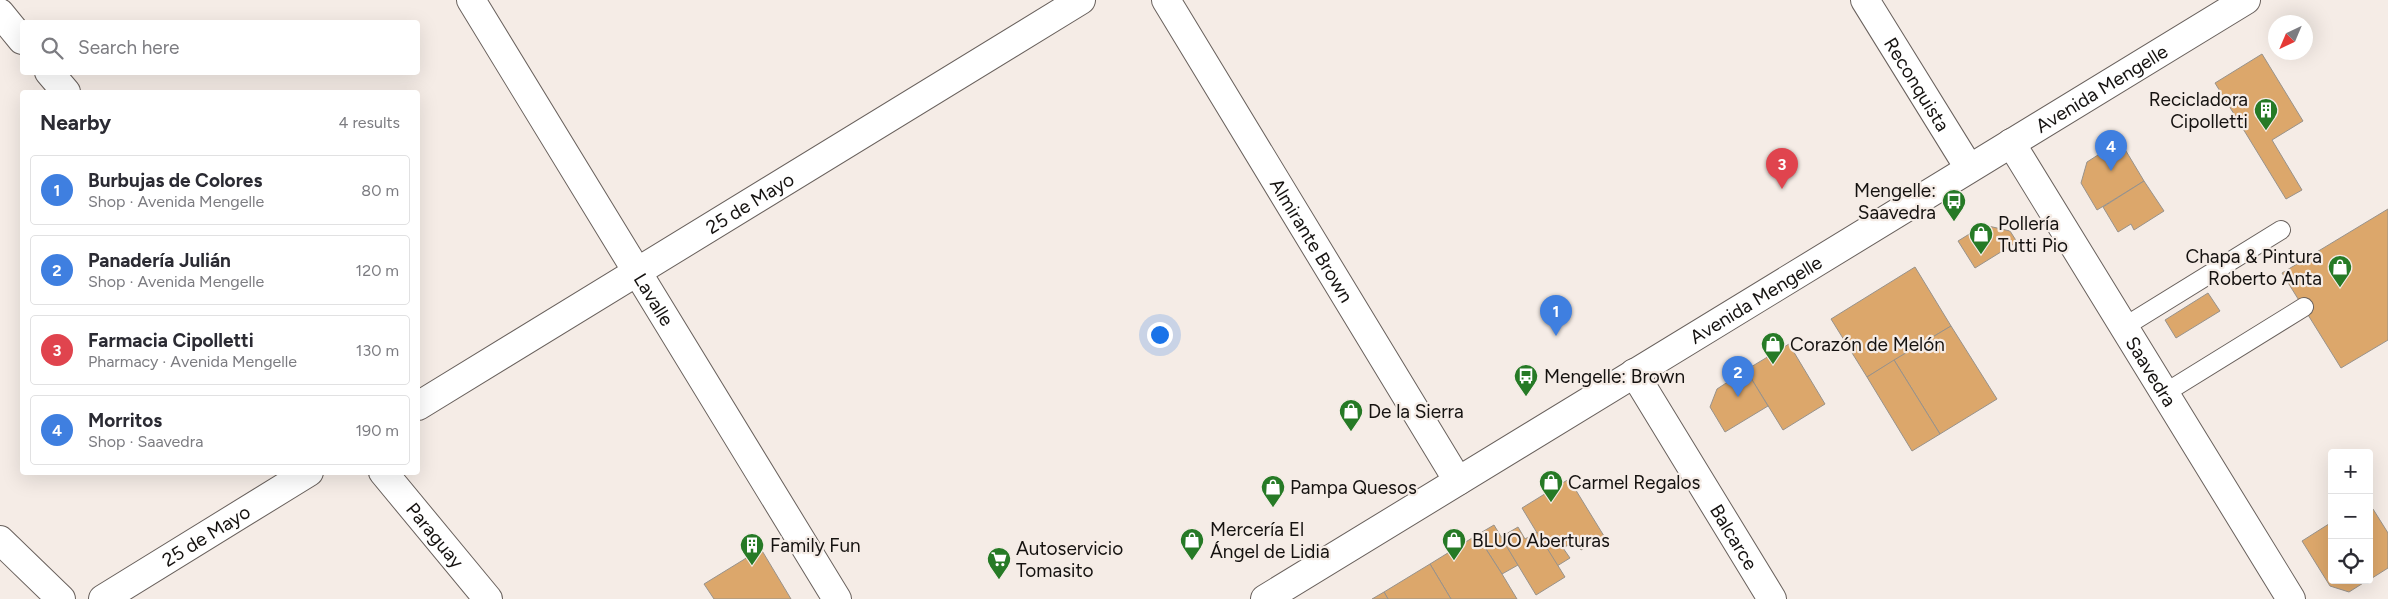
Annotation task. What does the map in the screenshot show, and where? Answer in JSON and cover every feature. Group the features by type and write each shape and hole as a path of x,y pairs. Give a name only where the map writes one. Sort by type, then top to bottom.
{"street":[{"name":"Lavalle","path":"471,0 837,599"},
{"name":"25 de Mayo","path":"420,405 1081,0"},
{"name":"Almirante Brown","path":"1166,0 1458,481"},
{"name":"Reconquista","path":"1865,0 1969,168"},
{"name":"Avenida Mengelle","path":"1267,598 2246,0"},
{"path":"0,13 20,38"},
{"path":"52,75 64,90"},
{"name":"Saavedra","path":"2011,143 2291,599"},
{"name":"Balcarce","path":"1634,373 1772,599"},
{"name":"25 de Mayo","path":"103,599 304,475"},
{"name":"Paraguay","path":"385,475 488,599"},
{"path":"0,540 61,599"}],"lane":[{"path":"2124,327 2281,230"},
{"path":"2165,393 2304,307"}],"building":[{"name":"Recicladora Cipolletti","path":"2262,54 2303,121 2272,140 2302,190 2286,199 2215,83"},
{"path":"2120,141 2144,181 2097,210 2081,183 2087,162"},
{"path":"2144,181 2164,211 2134,230 2131,224 2118,232 2103,207"},
{"name":"Chapa & Pintura Roberto Anta","path":"2388,209 2388,340 2341,368 2282,273"},
{"name":"Pollería Tutti Pio","path":"1984,225 2010,231 2017,242 1975,268 1958,241"},
{"path":"1915,267 1951,326 1867,377 1831,319"},
{"path":"2208,293 2220,311 2176,338 2165,320"},
{"path":"1951,326 1997,399 1940,434 1894,360"},
{"path":"1789,344 1825,404 1783,430 1746,370"},
{"path":"1894,360 1940,434 1912,451 1867,377"},
{"path":"1746,370 1768,406 1725,432 1710,407 1717,389"},
{"path":"1569,479 1604,536 1581,550 1575,541 1563,548 1570,558 1557,566 1522,508"},
{"path":"2373,509 2388,533 2388,568 2373,577"},
{"path":"1494,525 1518,565 1502,574 1477,535"},
{"path":"2328,525 2328,583 2302,541"},
{"path":"1518,527 1525,539 1537,532 1565,577 1536,595 1501,537"},
{"path":"1477,535 1517,599 1451,599 1430,564"},
{"name":"Family Fun","path":"761,549 791,599 714,599 704,584"},
{"path":"1430,564 1451,599 1388,599 1384,592"},
{"path":"2329,584 2362,584 2349,592"},
{"path":"1384,592 1388,599 1372,599"}],"place":[{"name":"Recicladora Cipolletti","path":"2266,131"},
{"name":"Morritos","path":"2111,171"},
{"name":"Farmacia Cipolletti","path":"1782,189"},
{"name":"Mengelle: Saavedra","path":"1954,222"},
{"name":"Pollería Tutti Pio","path":"1981,255"},
{"name":"Chapa & Pintura Roberto Anta","path":"2340,288"},
{"name":"Burbujas de Colores","path":"1556,336"},
{"name":"Corazón de Melón","path":"1773,365"},
{"name":"Mengelle: Brown","path":"1526,397"},
{"name":"Panadería Julián","path":"1738,397"},
{"name":"De la Sierra","path":"1351,432"},
{"name":"Carmel Regalos","path":"1551,503"},
{"name":"Pampa Quesos","path":"1273,508"},
{"name":"Mercería El Ángel de Lidia","path":"1192,561"},
{"name":"BLUO Aberturas","path":"1454,561"},
{"name":"Family Fun","path":"752,566"},
{"name":"Autoservicio Tomasito","path":"999,580"}]}
